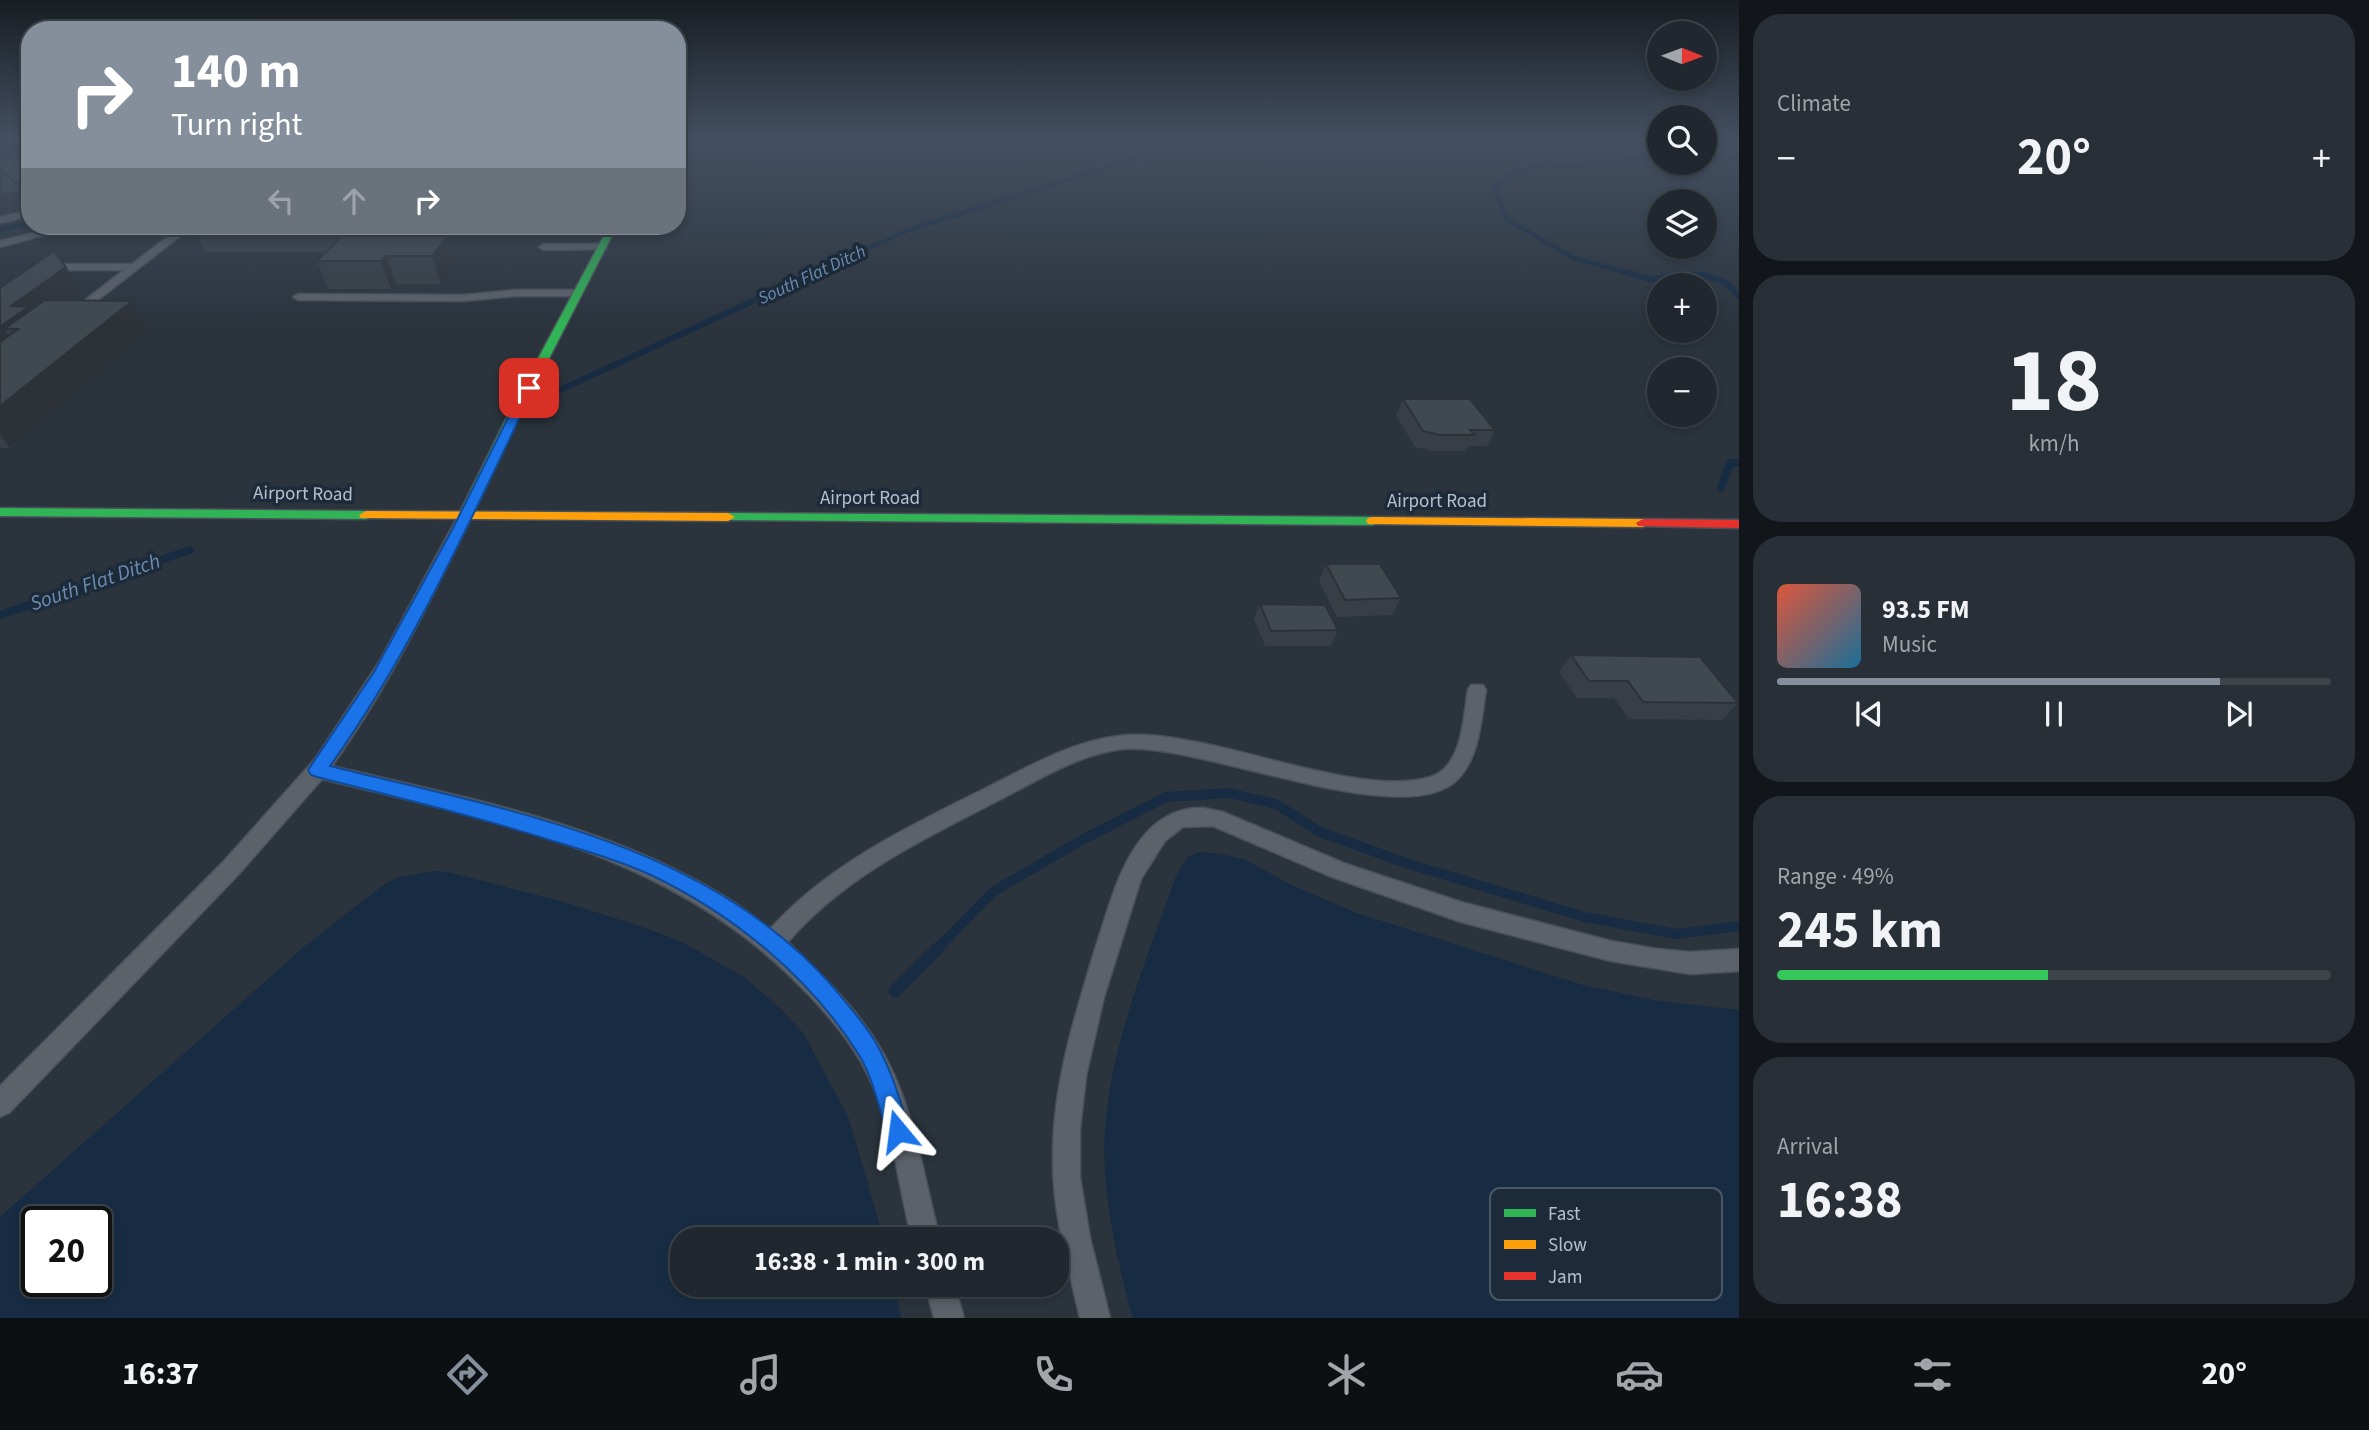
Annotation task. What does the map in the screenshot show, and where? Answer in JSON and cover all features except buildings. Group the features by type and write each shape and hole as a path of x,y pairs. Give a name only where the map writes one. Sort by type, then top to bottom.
{"main road":[{"path":"466,516 608,235"},
{"name":"Airport Road","path":"0,512 1739,524"}],"lane":[{"path":"0,220 21,215"},
{"path":"0,244 36,235"},
{"path":"59,325 176,235"},
{"path":"544,247 602,247"},
{"path":"33,274 44,267 134,267"},
{"path":"298,297 463,298 516,293 577,293"},
{"path":"0,1104 122,983 216,884 280,815 317,770 349,727 381,675 466,516"},
{"path":"773,942 811,900 852,869 908,837 1030,776 1091,749 1111,744 1130,742 1181,746 1369,787 1408,790 1440,783 1454,771 1463,757 1478,690"},
{"path":"317,770 489,813 633,859 718,901 773,942 816,984 867,1048 892,1106 923,1227"},
{"path":"1096,1318 1068,1193 1066,1126 1072,1077 1083,1025 1134,871 1155,837 1175,820 1194,816 1216,818 1406,895 1611,951 1690,963 1739,960"},
{"path":"943,1297 949,1318"}],"water":[{"path":"1198,852 1247,860 1289,884 1357,913 1583,985 1659,1001 1739,1010 1739,1318 1133,1318 1121,1274 1107,1198 1105,1128 1115,1063 1132,1000 1176,876 1187,857"},
{"path":"432,871 448,872 564,902 640,926 680,941 744,977 781,1009 804,1034 848,1116 880,1227 670,1227 670,1297 897,1297 901,1318 0,1318 0,1217 305,946 396,878"}],"waterway":[{"name":"South Flat Ditch","path":"813,274 911,229 995,203"},
{"path":"1500,203 1507,219 1573,258 1632,274"},
{"path":"0,230 21,225"},
{"name":"South Flat Ditch","path":"560,390 816,272"},
{"path":"1625,272 1632,274"},
{"path":"1632,274 1647,278"},
{"path":"1717,279 1725,282 1739,296"},
{"path":"1721,488 1730,463 1739,463"},
{"name":"South Flat Ditch","path":"0,615 190,550"},
{"path":"935,951 994,891 1082,840 1166,797 1229,793 1276,804 1320,832 1412,865 1585,917 1676,934 1739,926"},
{"path":"895,991 935,951"}],"traffic: fast":[{"path":"465,516 516,411 608,235"},
{"path":"0,512 366,515"},
{"path":"728,517 1373,521"}],"traffic: slow":[{"path":"366,515 728,517"},
{"path":"1373,521 1643,523"}],"traffic: jam":[{"path":"1643,523 1739,524"}],"route":[{"path":"529,388 452,543 381,675 349,727 317,770 489,813 608,850 659,870 718,901 773,942 816,984 843,1016 867,1048 880,1074 898,1131"}]}
